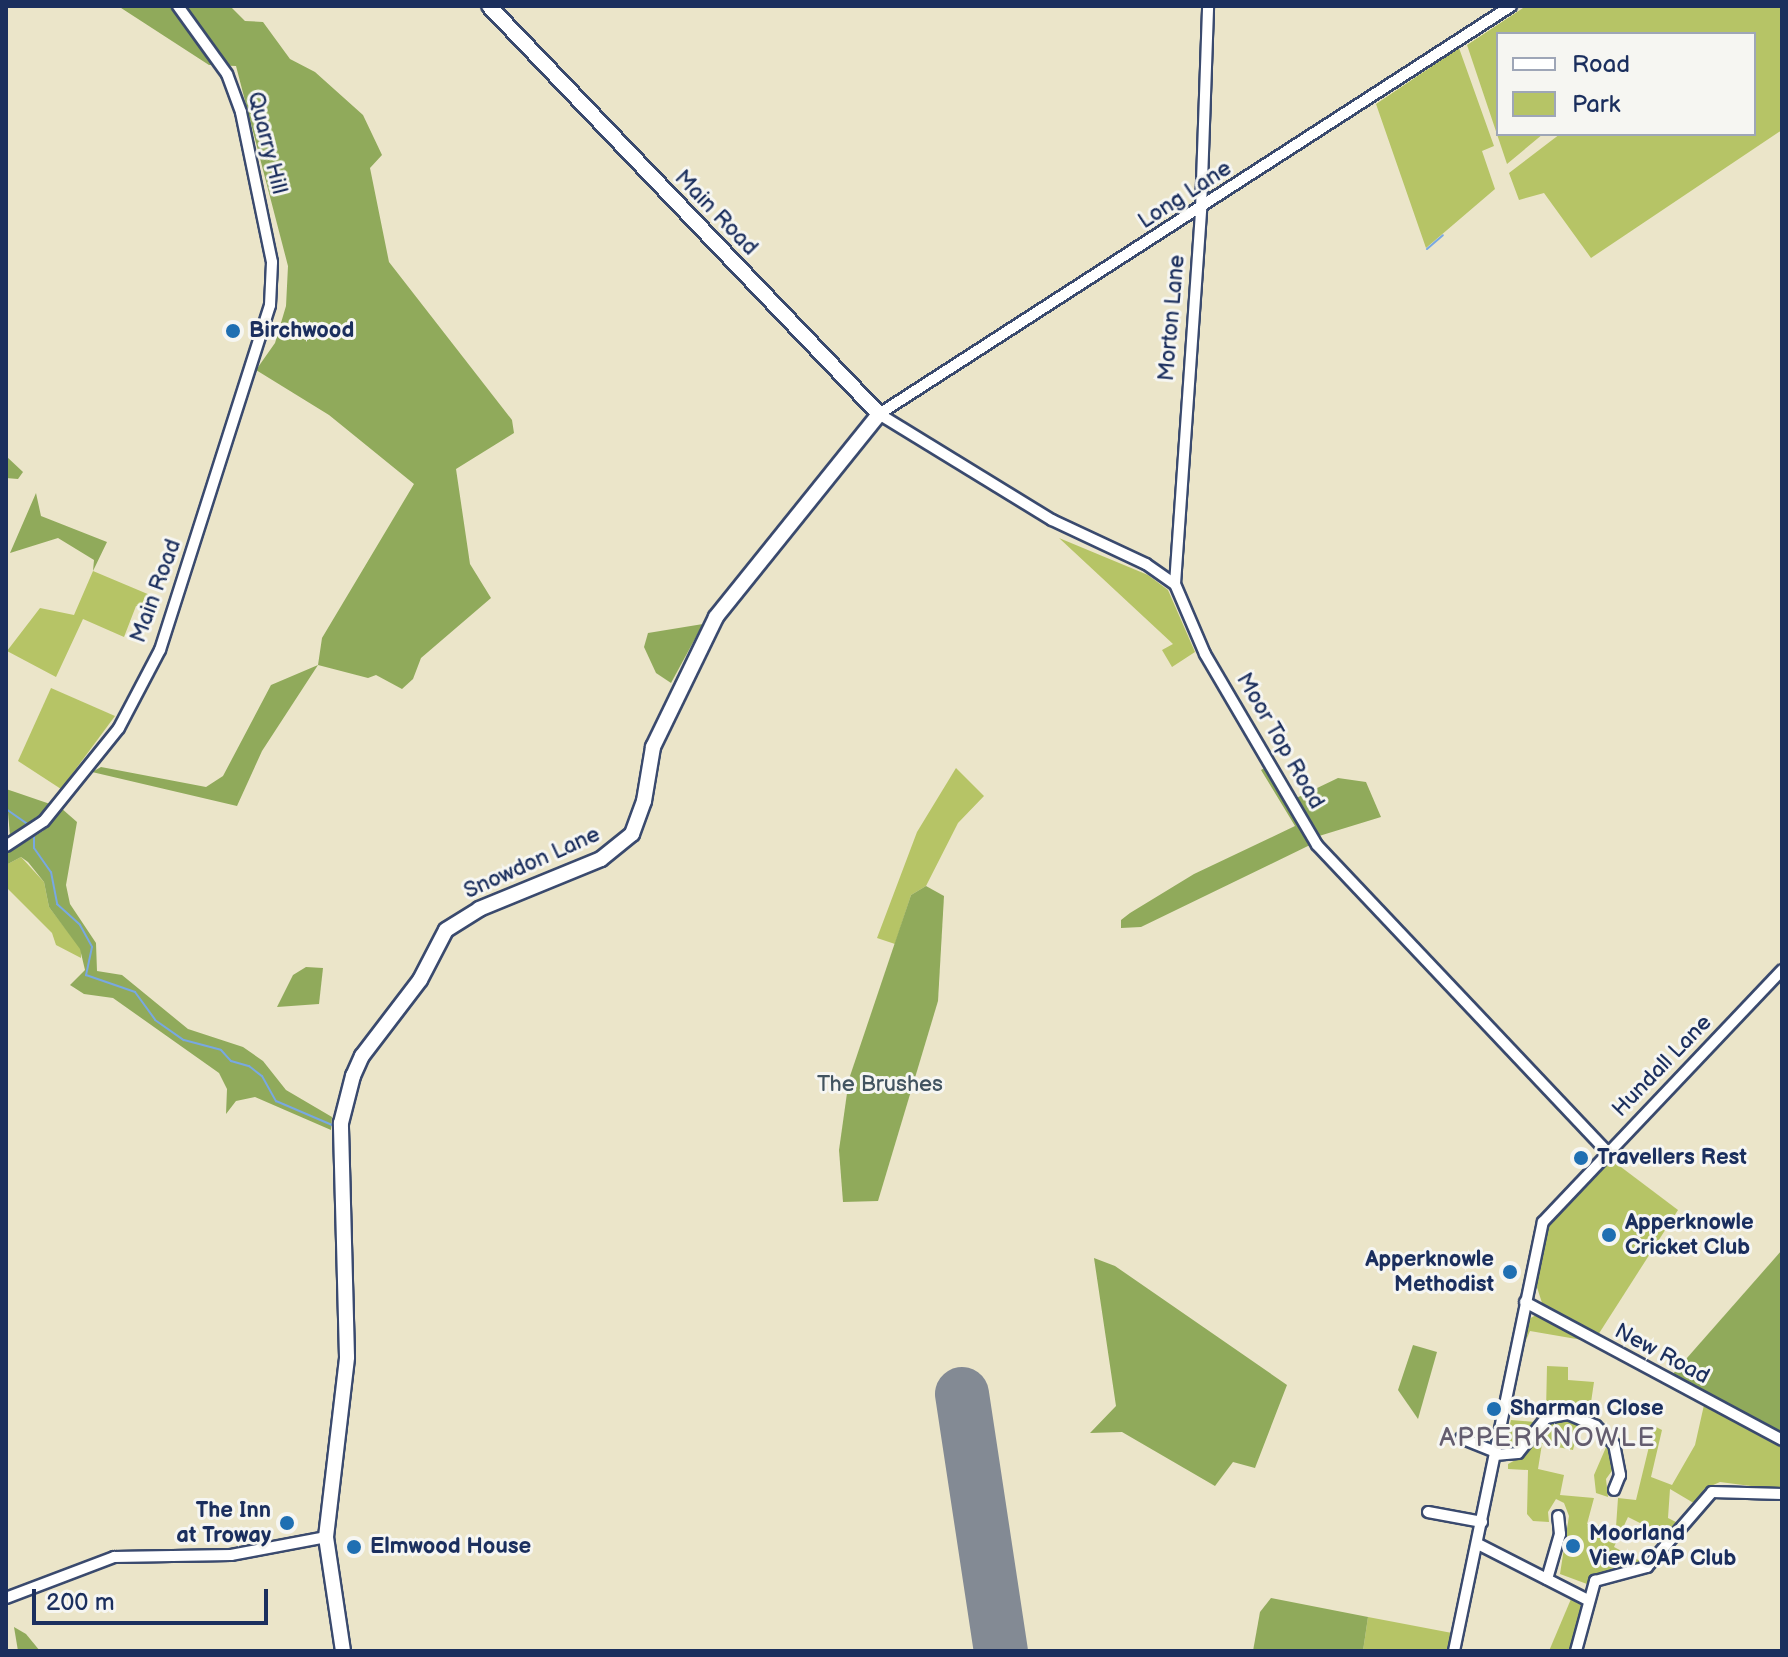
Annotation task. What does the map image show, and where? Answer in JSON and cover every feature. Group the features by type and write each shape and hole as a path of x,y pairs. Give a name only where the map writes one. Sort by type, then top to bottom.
{"main road":[{"name":"Main Road","path":"489,6 879,414"},
{"name":"Snowdon Lane","path":"343,1651 326,1537 347,1357 341,1123 362,1056 420,980 446,930 479,909 601,859 632,834 644,801 653,747 716,617 879,414"}],"street":[{"name":"Quarry Hill","path":"178,6 227,74 241,112 272,262 270,305"},
{"name":"Morton Lane","path":"1175,584 1201,210 1208,6"},
{"name":"Long Lane","path":"879,414 1201,210 1511,6"},
{"name":"Main Road","path":"6,846 33,830 119,728 160,650 270,305"},
{"path":"879,414 1052,520 1146,564 1175,584"},
{"name":"Moor Top Road","path":"1175,584 1205,654 1329,862 1607,1152"},
{"name":"Hundall Lane","path":"1454,1651 1543,1222 1782,970"},
{"name":"New Road","path":"1525,1302 1782,1440"},
{"path":"1461,1438 1495,1453 1518,1453 1546,1418 1568,1414 1596,1426 1614,1444 1620,1466 1613,1485"},
{"path":"1576,1651 1586,1599 1601,1577 1647,1567 1712,1492 1782,1494"},
{"path":"1428,1512 1482,1522"},
{"path":"1547,1579 1560,1534 1558,1516"},
{"path":"6,1598 114,1557 231,1555 326,1537"},
{"path":"1478,1544 1586,1599"}],"green space":[{"path":"118,6 230,6 245,21 263,22 290,59 315,72 363,115 382,155 370,168 389,262 512,420 514,433 456,469 470,564 491,598 421,658 413,679 402,689 376,675 368,678 318,665 322,638 414,484 329,415 256,370 275,343 286,306 288,266 236,66 209,65"},
{"path":"1526,6 1782,6 1782,130 1591,258 1544,193 1519,200 1509,173 1557,136 1756,136 1756,32 1496,32 1496,131 1467,45"},
{"path":"1459,48 1494,146 1482,151 1495,189 1426,248 1376,104"},
{"path":"1498,136 1541,136 1507,164"},
{"path":"6,456 23,472 18,479 6,478"},
{"path":"36,493 41,516 107,542 93,571 94,560 58,538 10,553"},
{"path":"1059,538 1148,575 1168,590 1195,652 1172,667 1162,650 1173,644"},
{"path":"93,571 150,595 143,607 136,606 124,637 83,619 56,677 7,651 40,608 74,615"},
{"path":"703,624 671,683 656,673 644,647 648,633"},
{"path":"318,665 262,751 237,806 92,772 101,767 206,787 223,776 271,685"},
{"path":"51,688 115,716 61,789 18,761"},
{"path":"1266,767 1288,802 1338,778 1366,782 1381,817 1306,840 1310,845 1141,927 1121,928 1121,920 1130,913 1194,874 1295,826 1261,770"},
{"path":"956,768 984,796 958,823 926,886 911,895 895,944 877,938 917,832"},
{"path":"6,789 15,792 53,805 10,836"},
{"path":"61,808 77,822 66,885 70,904 96,943 97,971 122,975 188,1029 243,1047 263,1061 286,1090 332,1117 331,1130 255,1097 236,1101 226,1114 227,1089 219,1073 113,998 84,994 70,985 85,970 80,949 49,907 44,882 28,862 21,857 6,865 6,854 43,831"},
{"path":"21,857 44,882 49,907 81,949 81,958 56,945 52,933 6,887 6,865"},
{"name":"The Brushes","path":"926,886 944,896 938,1001 878,1201 843,1202 839,1150 849,1079 911,895"},
{"path":"306,967 323,968 319,1004 277,1007 293,975"},
{"name":"Apperknowle Cricket Club","path":"1609,1158 1678,1210 1598,1335 1542,1303 1535,1281 1548,1226"},
{"path":"1782,1250 1782,1433 1672,1375"},
{"path":"1094,1258 1115,1266 1287,1385 1255,1468 1233,1462 1215,1486 1122,1432 1090,1433 1116,1406"},
{"path":"1536,1315 1588,1341 1530,1331 1520,1354 1527,1320"},
{"path":"1413,1345 1437,1352 1418,1419 1398,1390"},
{"path":"1547,1366 1568,1367 1568,1380 1594,1382 1589,1416 1567,1407 1546,1411"},
{"path":"1704,1405 1782,1445 1782,1490 1720,1482 1704,1489 1697,1505 1670,1489 1668,1518 1680,1524 1668,1537 1628,1517 1614,1547 1644,1563 1600,1573 1587,1584 1560,1574 1569,1516 1564,1503 1556,1499 1548,1512 1549,1522 1533,1521 1527,1514 1528,1470 1508,1469 1508,1464 1523,1456 1554,1420 1580,1423 1573,1450 1542,1444 1538,1469 1564,1475 1560,1495 1594,1498 1587,1524 1616,1527 1618,1498 1636,1500 1654,1426 1662,1430 1651,1477 1672,1485 1695,1445"},
{"path":"1511,1420 1535,1422 1519,1446 1511,1450 1505,1445"},
{"path":"1607,1445 1614,1468 1606,1479 1608,1497 1596,1493 1594,1475"},
{"path":"1271,1598 1368,1617 1363,1651 1253,1651 1260,1612"},
{"path":"1571,1599 1582,1603 1573,1651 1549,1651"},
{"path":"1368,1617 1452,1633 1448,1651 1363,1651"},
{"path":"14,1627 26,1634 40,1651 18,1651"}],"waterway":[{"path":"1427,249 1443,235"},
{"path":"6,809 30,826"},
{"path":"34,831 34,848 51,872 57,904 80,925 92,947 86,975 135,992 155,1020 184,1040 221,1050 231,1061 249,1066 262,1076 276,1101 332,1125"}],"runway":[{"path":"962,1394 1001,1651"}],"place":[{"name":"Birchwood","path":"233,331"},
{"name":"Travellers Rest","path":"1581,1158"},
{"name":"Apperknowle Cricket Club","path":"1609,1235"},
{"name":"Apperknowle Methodist","path":"1510,1272"},
{"name":"Sharman Close","path":"1494,1409"},
{"name":"The Inn at Troway","path":"287,1523"},
{"name":"Moorland View OAP Club","path":"1573,1546"},
{"name":"Elmwood House","path":"354,1547"}],"district":[{"name":"APPERKNOWLE","path":"1548,1439"}]}
